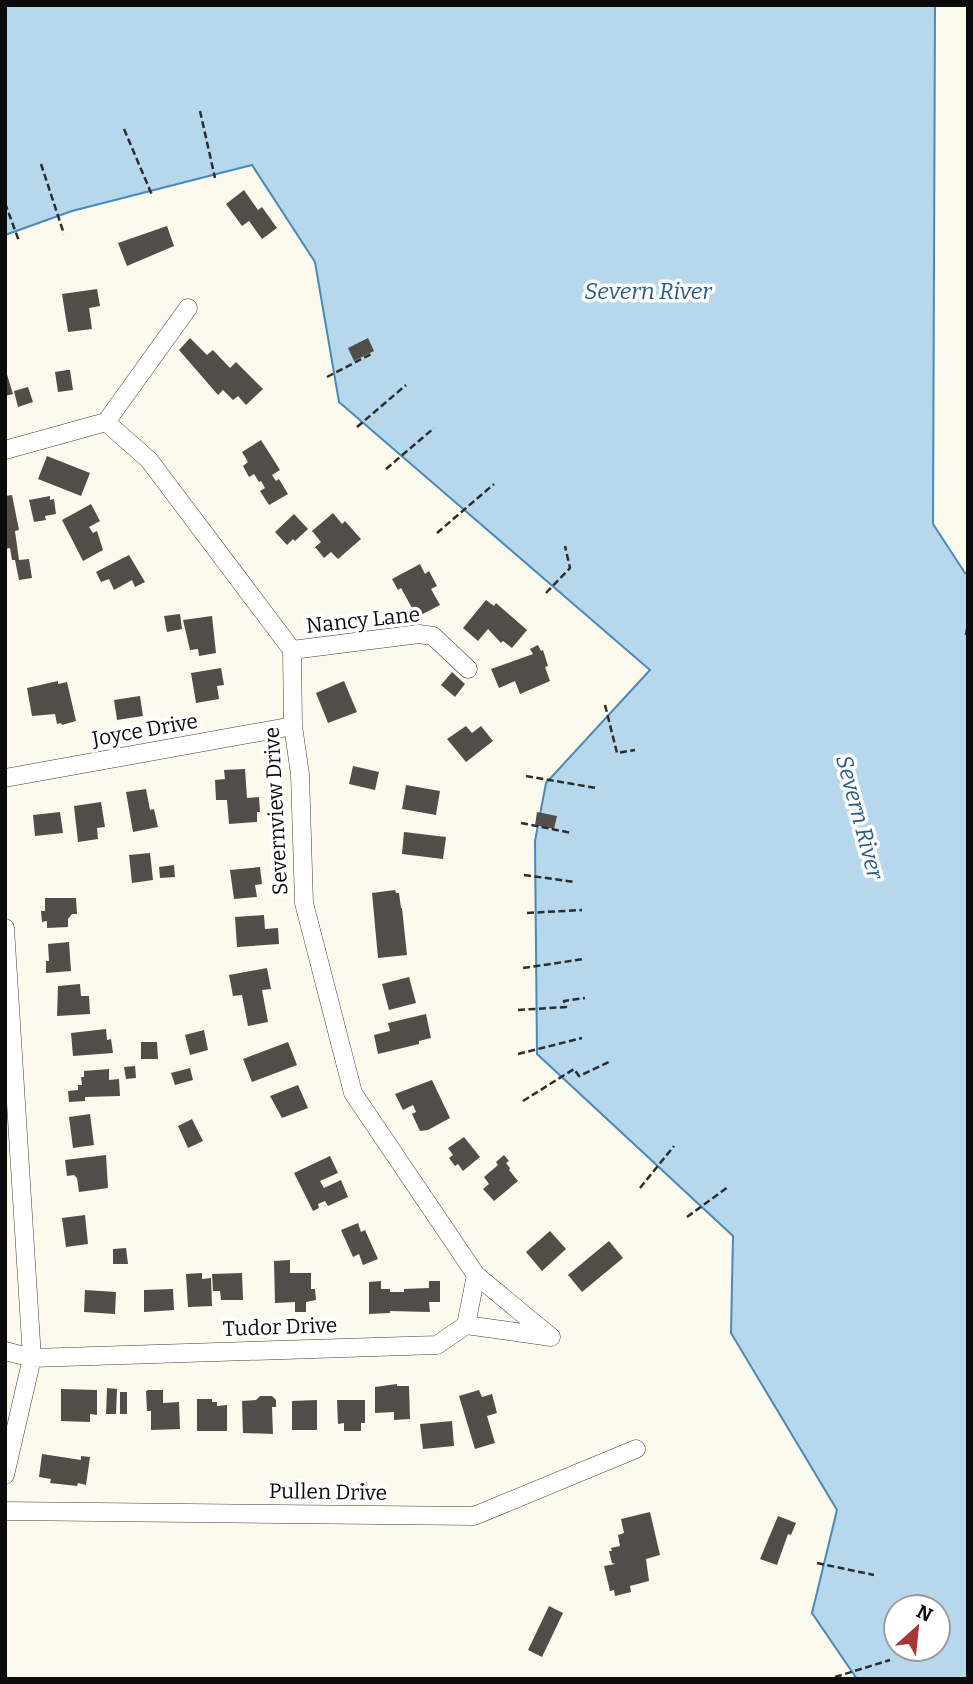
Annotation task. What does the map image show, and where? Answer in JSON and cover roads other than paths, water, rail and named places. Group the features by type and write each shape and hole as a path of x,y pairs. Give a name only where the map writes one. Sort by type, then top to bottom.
{"street":[{"path":"5,450 106,422 188,308"},
{"path":"106,422 149,460 292,650"},
{"name":"Nancy Lane","path":"292,650 419,634 433,636 468,669"},
{"name":"Severnview Drive","path":"292,650 293,726 300,774 304,903 354,1093 476,1275 551,1337 466,1325"},
{"name":"Joyce Drive","path":"5,778 293,726"},
{"path":"5,928 32,1358 5,1475"},
{"path":"466,1325 476,1275"},
{"name":"Tudor Drive","path":"5,1351 32,1358 437,1345 466,1325"},
{"name":"Pullen Drive","path":"5,1511 474,1516 636,1449"}],"water":[{"name":"Severn River","path":"5,5 935,5 933,524 968,574 968,1679 857,1679 812,1613 837,1510 731,1333 733,1236 537,1054 535,841 546,783 650,670 339,402 315,262 252,165 72,211 5,235"}]}
